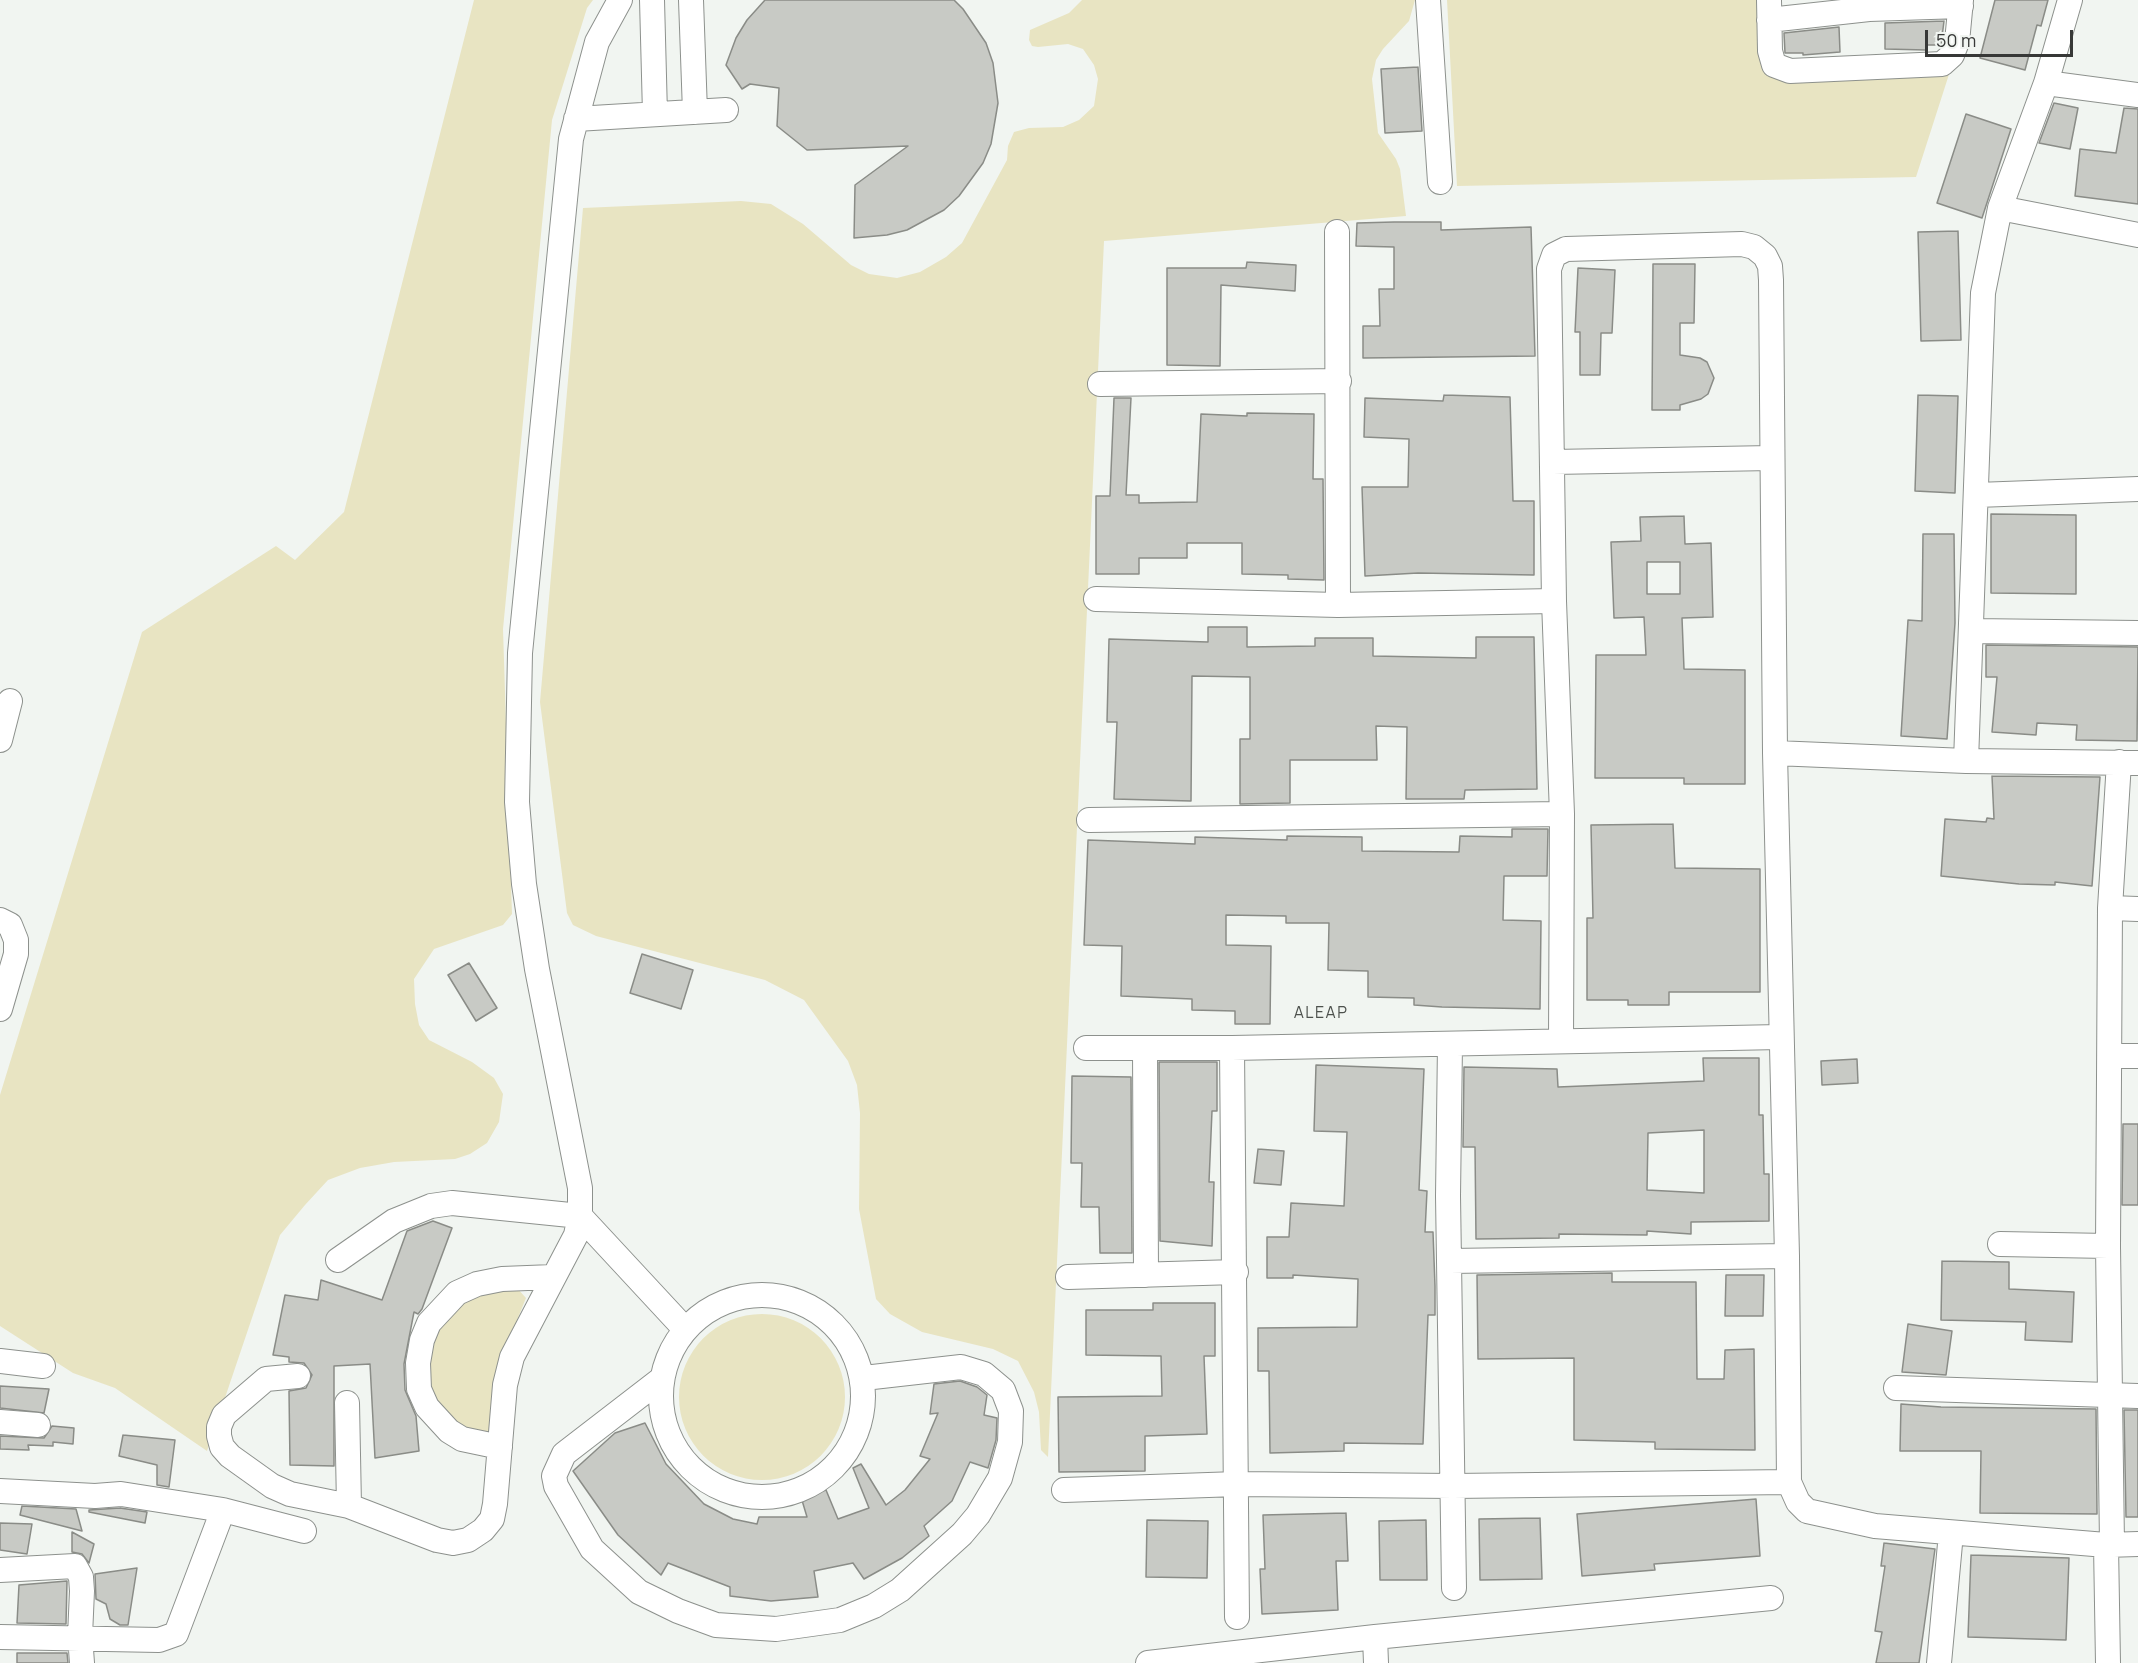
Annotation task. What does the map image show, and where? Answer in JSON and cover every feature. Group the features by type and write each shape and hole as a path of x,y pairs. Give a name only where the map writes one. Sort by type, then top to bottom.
{"street":[{"path":"298,1376 266,1380 224,1415 219,1426 222,1447 230,1456 272,1486 308,1498 349,1506 437,1540 453,1543 468,1540 483,1530 492,1519 505,1386 512,1357 576,1235 580,1216 580,1188 537,969 524,884 518,802 520,653 571,139 597,42 620,0"},
{"path":"652,0 655,114"},
{"path":"691,0 695,112"},
{"path":"1428,0 1440,182"},
{"path":"1966,761 1983,293 2000,208 2046,83 2070,0"},
{"path":"1961,3 1957,42 1952,55 1942,64 1790,71 1774,65 1770,51 1769,10 1869,9 1961,3"},
{"path":"2046,83 2138,95"},
{"path":"576,119 726,110"},
{"path":"2000,208 2138,235"},
{"path":"1337,232 1338,605"},
{"path":"1561,1040 1562,814 1554,601 1549,275 1554,255 1566,249 1742,244 1754,247 1765,256 1770,266 1775,753 1787,1256 1789,1482 1798,1502 1807,1511 1875,1526 2109,1545 2138,1544"},
{"path":"1100,384 1339,381"},
{"path":"1553,462 1771,458"},
{"path":"1977,495 2138,489"},
{"path":"1096,599 1338,605 1554,601"},
{"path":"1972,631 2138,633"},
{"path":"0,740 10,701"},
{"path":"1775,753 1966,761 2128,762 2110,908 2108,1663"},
{"path":"1089,820 1562,814"},
{"path":"2110,908 2138,909"},
{"path":"0,920 10,925 16,940 16,954 2,997"},
{"path":"1086,1048 1232,1048 1780,1037"},
{"path":"1450,1044 1454,1588"},
{"path":"1145,1048 1146,1275"},
{"path":"1232,1048 1236,1272 1237,1617"},
{"path":"2110,1056 2138,1056"},
{"path":"338,1260 394,1221 431,1206 452,1203 580,1216 683,1327"},
{"path":"2000,1244 2108,1246"},
{"path":"1450,1261 1787,1256"},
{"path":"1068,1276 1236,1272"},
{"path":"500,1447 462,1439 437,1421 427,1407 419,1389 418,1363 422,1340 429,1323 457,1293 477,1284 502,1279 553,1277"},
{"path":"745,1296 780,1296 810,1307 836,1326 854,1352 864,1378 862,1415 851,1445 831,1470 804,1488 773,1496 745,1497 707,1481 681,1457 668,1432 659,1404 660,1380 668,1351 683,1327 712,1307 745,1296"},
{"path":"0,1361 43,1366"},
{"path":"660,1380 564,1454 554,1476 556,1486 592,1549 639,1592 678,1611 716,1624 776,1629 840,1620 874,1606 900,1590 962,1534 978,1515 1000,1478 1010,1442 1011,1411 1003,1390 984,1374 961,1367 864,1378"},
{"path":"1896,1388 2138,1396"},
{"path":"346,1403 349,1506"},
{"path":"0,1422 38,1425"},
{"path":"1064,1490 1237,1484 1453,1486 1789,1482"},
{"path":"0,1491 95,1496 121,1494 223,1510 304,1531"},
{"path":"0,1636 80,1636 159,1640 176,1634 223,1510"},
{"path":"1939,1663 1952,1533"},
{"path":"0,1570 75,1566 81,1576 82,1663"},
{"path":"1148,1663 1196,1660 1375,1637 1771,1598"},
{"path":"1375,1637 1376,1663"}],"shaded area":[{"path":"474,0 593,0 587,8 552,120 503,629 512,914 503,925 434,949 414,979 419,1025 429,1040 472,1062 494,1078 503,1094 499,1122 487,1143 470,1154 455,1159 394,1162 360,1168 328,1180 305,1205 280,1235 207,1451 115,1388 73,1373 0,1326 0,1095 142,632 276,546 295,560 344,512"},
{"path":"1082,0 1415,0 1409,21 1376,60 1372,79 1378,133 1396,159 1400,169 1406,216 1104,241 1048,1457 1041,1450 1039,1412 1034,1392 1018,1361 993,1349 922,1332 890,1314 876,1299 859,1209 860,1113 857,1085 848,1061 804,1000 765,980 596,936 573,925 567,913 540,702 583,208 741,201 771,204 803,224 851,265 869,274 897,278 920,272 946,257 962,243 1007,160 1008,146 1014,132 1029,128 1063,127 1079,120 1094,106 1098,79 1094,65 1083,49 1068,44 1032,46 1029,40 1030,30 1069,13"},
{"path":"1447,0 1758,0 1763,63 1952,65 1916,177 1457,186"},
{"path":"517,1288 526,1298 497,1370 489,1434 459,1430 427,1388 427,1345 439,1319 481,1289"},
{"path":"762,1314 778,1315 794,1320 821,1338 839,1365 844,1381 844,1413 839,1429 821,1456 794,1474 778,1479 762,1480 746,1479 730,1474 703,1456 685,1429 680,1413 679,1397 680,1381 685,1365 703,1338 730,1320 746,1315"}],"building":[{"path":"765,0 954,0 963,9 986,43 993,63 998,103 991,144 983,163 959,196 944,210 907,230 887,235 854,238 855,185 908,146 807,150 777,126 779,88 750,84 742,89 726,65 736,38 747,20"},
{"path":"1995,0 2048,0 2041,26 2037,25 2025,70 1980,58"},
{"path":"1944,21 1941,45 1926,45 1926,50 1885,49 1885,23"},
{"path":"1839,27 1840,52 1803,55 1803,53 1785,53 1784,33"},
{"path":"1418,67 1422,131 1385,133 1381,69"},
{"path":"2054,103 2078,108 2070,149 2039,143"},
{"path":"2124,108 2138,109 2138,204 2075,196 2080,149 2116,153"},
{"path":"1966,114 2011,129 1982,218 1937,203"},
{"path":"1441,222 1441,230 1531,227 1535,356 1363,358 1363,326 1380,326 1379,289 1394,289 1394,247 1356,246 1357,223"},
{"path":"1958,231 1961,340 1921,341 1918,232"},
{"path":"1247,262 1296,265 1295,291 1221,285 1220,366 1167,365 1167,268 1246,268"},
{"path":"1653,264 1695,264 1694,323 1680,323 1680,355 1700,358 1707,362 1714,378 1708,394 1701,399 1680,405 1680,410 1652,410"},
{"path":"1578,268 1615,270 1612,333 1601,333 1600,375 1580,375 1580,332 1575,332"},
{"path":"1444,395 1510,397 1513,501 1534,501 1534,575 1418,573 1365,576 1362,487 1408,487 1409,439 1364,437 1365,398 1443,401"},
{"path":"1918,395 1958,396 1955,493 1915,491"},
{"path":"1114,398 1131,398 1126,495 1139,495 1139,503 1197,502 1201,414 1247,416 1247,413 1314,414 1313,479 1323,479 1324,580 1288,579 1288,575 1242,574 1242,543 1187,543 1187,558 1139,558 1139,574 1096,574 1096,496 1110,496"},
{"path":"1991,514 2076,515 2076,594 1991,593"},
{"path":"1684,516 1685,544 1711,543 1713,617 1682,618 1684,669 1745,670 1745,784 1684,784 1684,778 1595,778 1596,655 1646,655 1644,617 1614,618 1611,542 1641,541 1640,517","holes":["1647,562 1680,562 1680,594 1647,594"]},
{"path":"1923,534 1954,534 1955,623 1947,739 1901,736 1908,620 1922,621"},
{"path":"1208,627 1247,627 1247,647 1315,646 1315,638 1373,638 1373,656 1476,658 1476,637 1534,637 1537,789 1465,790 1464,799 1406,799 1407,727 1376,726 1377,760 1290,760 1290,803 1240,804 1240,739 1250,739 1250,677 1192,676 1191,801 1114,799 1117,722 1107,722 1109,639 1208,642"},
{"path":"1986,645 2138,647 2137,741 2076,740 2077,725 2037,723 2036,735 1992,732 1997,677 1986,677"},
{"path":"1992,776 2100,777 2092,886 2055,882 2055,885 2019,884 1941,876 1945,819 1986,822 1987,818 1994,819"},
{"path":"1673,824 1675,868 1760,869 1760,992 1669,992 1669,1005 1628,1005 1628,1000 1587,1000 1587,918 1593,918 1591,825"},
{"path":"1512,829 1548,829 1547,876 1504,876 1503,920 1541,921 1540,1009 1442,1007 1414,1005 1414,998 1368,997 1368,971 1328,970 1329,923 1286,923 1286,916 1226,915 1226,945 1271,946 1270,1024 1235,1024 1235,1011 1192,1010 1192,999 1121,996 1122,946 1084,945 1088,840 1195,844 1195,837 1287,840 1287,836 1362,837 1362,851 1459,852 1460,836 1512,837"},
{"path":"642,954 693,970 681,1009 630,993"},
{"path":"469,963 497,1008 476,1021 448,975"},
{"path":"1703,1058 1759,1058 1759,1115 1763,1115 1764,1174 1769,1174 1769,1221 1691,1222 1691,1234 1647,1231 1647,1235 1559,1234 1559,1238 1476,1239 1475,1147 1463,1147 1464,1067 1557,1069 1558,1087 1704,1081","holes":["1704,1130 1704,1193 1647,1190 1648,1133"]},
{"path":"1857,1059 1858,1083 1822,1085 1821,1061"},
{"path":"1159,1062 1217,1062 1217,1111 1212,1111 1209,1182 1214,1182 1212,1246 1160,1241"},
{"path":"1316,1065 1424,1069 1419,1190 1427,1191 1425,1232 1433,1232 1435,1315 1428,1315 1423,1444 1344,1443 1344,1451 1270,1453 1269,1371 1258,1371 1258,1328 1357,1327 1358,1279 1293,1275 1293,1278 1267,1278 1267,1237 1289,1237 1291,1203 1344,1206 1347,1132 1314,1131"},
{"path":"1072,1076 1131,1077 1132,1253 1100,1253 1099,1207 1081,1207 1082,1163 1071,1163"},
{"path":"2123,1124 2138,1124 2138,1205 2122,1205"},
{"path":"1258,1149 1284,1151 1281,1185 1254,1183"},
{"path":"433,1221 452,1228 422,1309 418,1314 414,1312 404,1364 405,1390 416,1416 419,1451 375,1458 370,1364 334,1366 334,1466 290,1465 289,1391 306,1388 312,1375 304,1363 289,1362 289,1357 273,1355 285,1295 318,1300 321,1280 382,1300 407,1231"},
{"path":"1942,1261 2009,1262 2009,1289 2074,1292 2072,1342 2025,1340 2026,1322 1941,1320"},
{"path":"1612,1273 1612,1282 1696,1282 1697,1379 1724,1379 1725,1350 1754,1349 1755,1450 1655,1449 1655,1442 1574,1440 1574,1358 1478,1359 1477,1275"},
{"path":"1726,1275 1764,1275 1763,1316 1725,1316"},
{"path":"1153,1303 1215,1303 1215,1356 1204,1356 1207,1434 1145,1436 1145,1471 1059,1472 1058,1397 1162,1396 1161,1356 1086,1355 1086,1310 1153,1310"},
{"path":"1908,1324 1952,1331 1946,1375 1902,1372"},
{"path":"960,1381 977,1387 987,1395 984,1415 997,1418 996,1440 988,1468 970,1462 952,1501 924,1526 929,1536 902,1558 864,1579 853,1563 814,1571 818,1597 771,1601 730,1596 730,1587 668,1563 661,1575 618,1535 573,1471 615,1433 645,1423 666,1464 704,1504 733,1519 757,1524 759,1517 807,1517 801,1497 826,1490 838,1519 869,1508 853,1468 861,1464 886,1505 905,1490 930,1459 920,1456 938,1413 930,1414 934,1384"},
{"path":"0,1386 49,1389 44,1413 0,1408"},
{"path":"1901,1404 1941,1407 2096,1409 2097,1514 1980,1513 1981,1451 1900,1451"},
{"path":"2124,1410 2138,1410 2138,1517 2126,1517"},
{"path":"52,1426 74,1428 73,1444 53,1442 53,1446 28,1445 29,1450 0,1449 0,1436 44,1438"},
{"path":"123,1435 175,1440 169,1487 157,1485 157,1465 119,1456"},
{"path":"1756,1499 1760,1556 1654,1564 1655,1570 1582,1576 1577,1514"},
{"path":"22,1506 76,1509 82,1531 20,1515"},
{"path":"120,1508 147,1512 145,1523 89,1512 89,1510"},
{"path":"1346,1513 1348,1561 1336,1561 1338,1610 1262,1614 1260,1569 1265,1569 1263,1515"},
{"path":"1540,1518 1542,1579 1480,1580 1479,1519"},
{"path":"1147,1520 1208,1521 1207,1578 1146,1577"},
{"path":"1426,1520 1427,1580 1380,1580 1379,1521"},
{"path":"0,1523 32,1524 27,1554 0,1550"},
{"path":"72,1532 94,1544 89,1563 82,1554 72,1552"},
{"path":"1884,1543 1935,1549 1919,1663 1876,1663 1882,1632 1875,1631 1885,1566 1881,1566"},
{"path":"1971,1555 2069,1558 2066,1640 1968,1637"},
{"path":"137,1568 128,1625 120,1625 110,1619 106,1604 96,1599 95,1574"},
{"path":"67,1581 66,1624 17,1623 19,1585"},
{"path":"17,1653 67,1653 68,1663 17,1663"}],"district":[{"name":"ALEAP","path":"1321,1014"}]}
